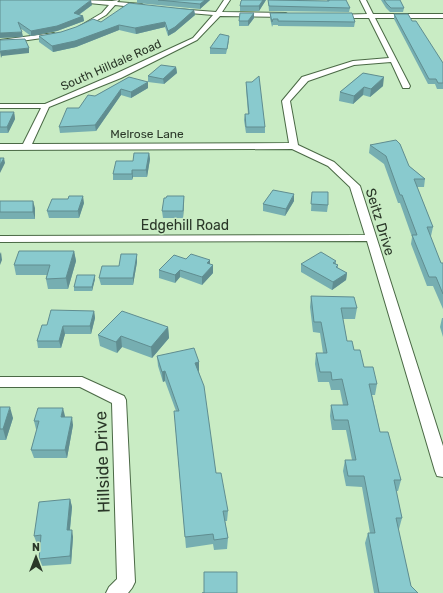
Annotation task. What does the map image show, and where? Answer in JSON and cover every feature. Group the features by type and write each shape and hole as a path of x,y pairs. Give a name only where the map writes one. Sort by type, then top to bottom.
{"street":[{"path":"79,0 114,2 151,7"},
{"name":"South Hilldale Road","path":"46,106 118,76 195,38 218,14 227,0"},
{"path":"363,0 406,86"},
{"path":"73,30 80,28 104,14 114,2"},
{"path":"173,9 218,14 295,15"},
{"path":"325,15 443,16"},
{"path":"0,42 59,34"},
{"path":"294,146 286,101 305,79 353,63 392,60"},
{"path":"0,106 46,106 27,146"},
{"name":"Melrose Lane","path":"0,146 294,146"},
{"name":"Seitz Drive","path":"294,146 331,164 355,186 443,471"},
{"name":"Edgehill Road","path":"0,239 370,238"},
{"name":"Hillside Drive","path":"0,382 82,382 118,400 126,582 115,593"}],"building":[{"path":"0,0 91,0 74,13 83,16 57,26 31,31 18,22 22,32 0,33"},
{"path":"158,0 205,0 200,4"},
{"path":"242,0 263,0 259,6 240,6"},
{"path":"268,0 346,0 350,8 269,6"},
{"path":"384,0 400,0 404,8 391,8"},
{"path":"129,3 194,10 175,27 168,31 165,22 135,28 119,25 75,41 52,46 39,36 61,32 93,19 101,22"},
{"path":"240,13 254,13 248,21 239,21"},
{"path":"270,13 352,13 355,22 278,21 278,19 273,19 272,22"},
{"path":"394,14 408,14 412,21 416,21 443,63 443,83 438,83 436,79 429,79"},
{"path":"220,34 229,36 227,49 210,48"},
{"path":"25,39 29,48 0,52 0,40"},
{"path":"161,65 176,67 163,79 148,76"},
{"path":"363,73 384,77 371,89 364,87 354,96 340,92"},
{"path":"259,76 265,127 246,127 245,114 249,114 246,82 252,82"},
{"path":"129,77 148,82 131,92 121,89 95,125 59,127 67,108 79,108 88,95 95,96"},
{"path":"0,112 14,112 7,127 0,127"},
{"path":"396,140 400,144 409,166 425,179 414,179 433,227 427,227 441,263 443,263 443,294 436,277 429,277 412,235 417,235 402,195 400,195 386,156 370,145"},
{"path":"134,153 149,153 146,170 132,170 132,174 113,174 116,161 133,161"},
{"path":"0,158 4,158 0,165"},
{"path":"273,190 294,194 286,209 263,204"},
{"path":"312,192 328,192 328,205 311,204"},
{"path":"69,196 83,196 78,211 47,211 52,199 68,199"},
{"path":"167,196 184,196 183,211 162,211 164,198"},
{"path":"0,201 33,201 33,212 0,212"},
{"path":"19,251 74,251 66,278 46,279 50,265 14,265"},
{"path":"321,252 336,261 333,263 338,265 336,267 347,273 333,282 301,264"},
{"path":"121,254 137,254 133,278 99,278 102,266 119,266"},
{"path":"191,254 210,260 207,263 213,265 202,277 180,270 175,275 159,270 174,255 186,259"},
{"path":"77,275 95,275 92,287 74,287"},
{"path":"311,296 354,297 357,308 341,308 347,341 352,341 354,350 360,350 364,367 373,367 377,384 369,384 380,432 388,432 401,480 394,480 402,518 396,518 411,586 418,593 379,593 368,533 375,533 364,476 348,476 345,460 356,460 348,420 334,420 331,405 348,405 342,379 332,380 331,372 320,372 316,353 327,353 321,322 314,322"},
{"path":"51,310 94,311 90,326 63,326 59,341 37,341 42,325 47,325"},
{"path":"122,311 168,327 151,347 121,336 116,342 98,335"},
{"path":"194,348 199,362 195,363 204,386 216,473 221,473 228,511 223,511 228,538 214,540 213,534 185,537 174,411 179,411 165,371 162,372 157,356"},
{"path":"0,407 10,407 3,429 0,429"},
{"path":"38,408 63,408 61,417 72,417 65,450 31,450 39,421 34,421"},
{"path":"70,499 67,530 72,530 70,556 39,559 41,535 34,536 39,502"},
{"path":"204,572 237,572 237,593 204,593"}]}
